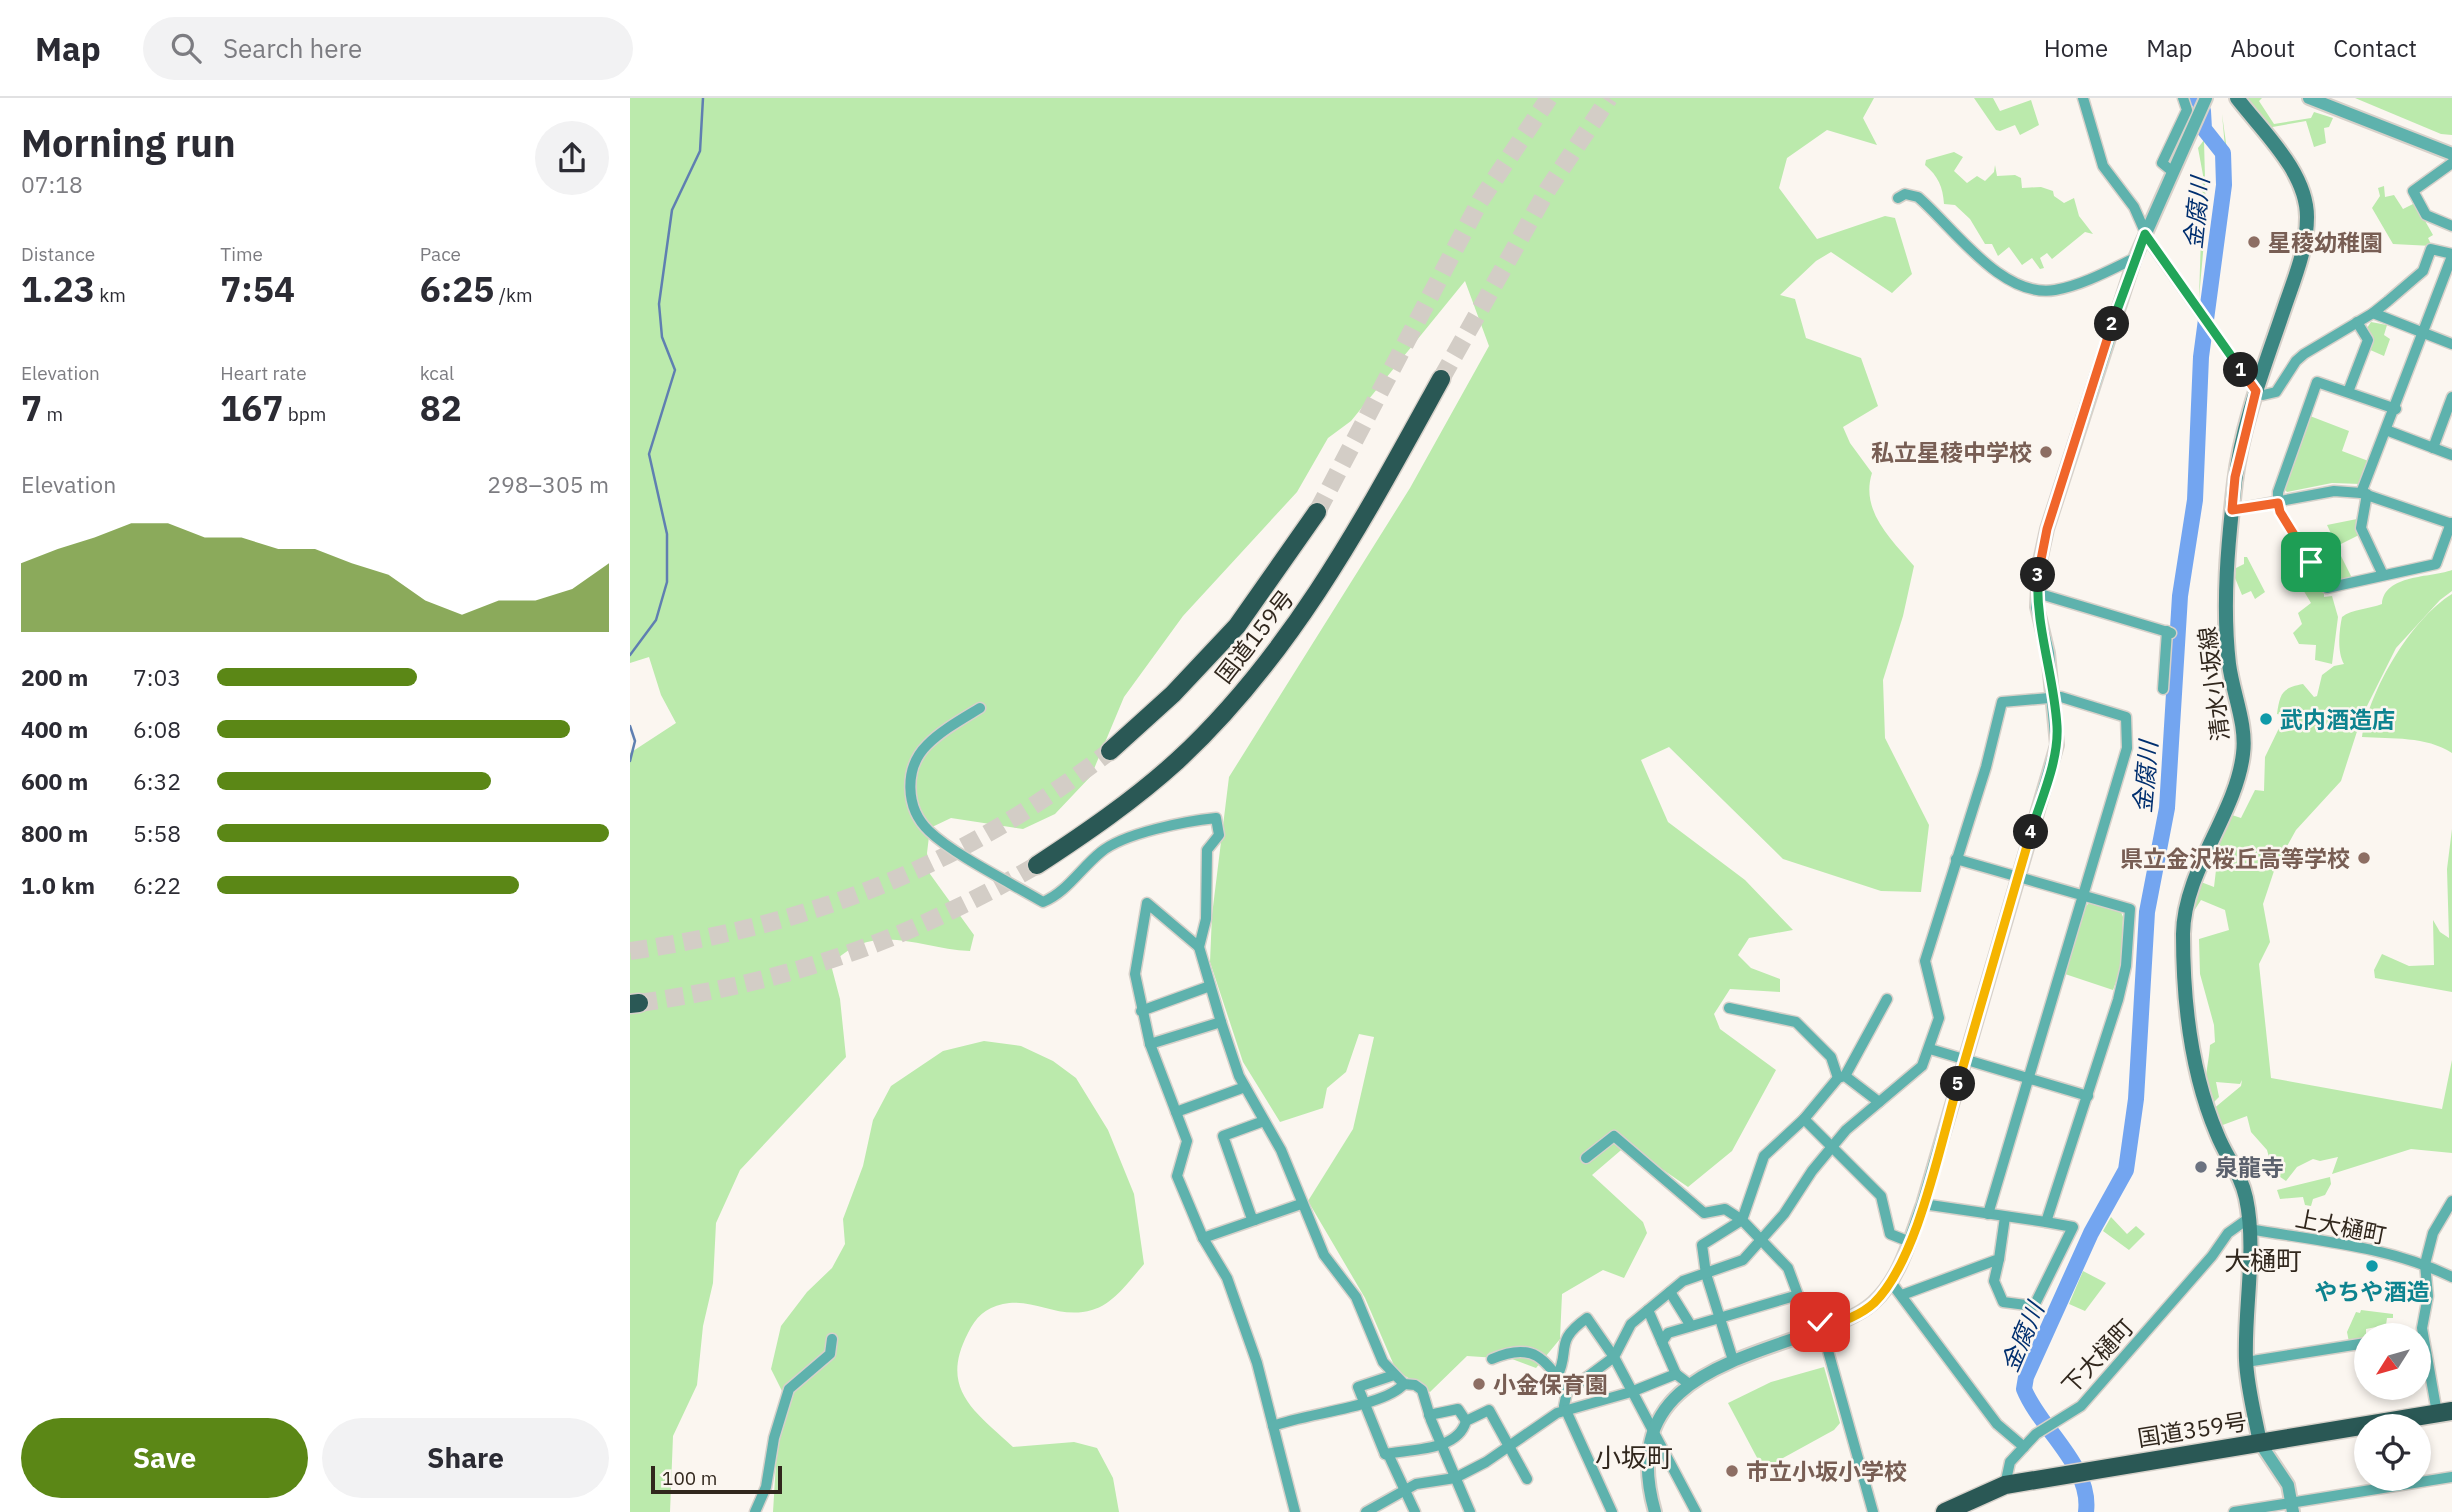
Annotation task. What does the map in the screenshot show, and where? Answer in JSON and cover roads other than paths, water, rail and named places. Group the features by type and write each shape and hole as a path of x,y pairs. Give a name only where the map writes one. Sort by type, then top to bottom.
{"highway":[{"name":"国道159号","path":"1037,865 1149,786 1247,687 1325,581 1441,379"},
{"name":"国道159号","path":"1110,751 1173,694 1237,626 1317,512"},
{"name":"国道359号","path":"1957,1510 2005,1485 2444,1412"}],"main road":[{"name":"清水小坂線","path":"2237,98 2295,173 2304,195 2307,218 2301,258 2256,391 2235,477 2226,581 2229,664 2243,733 2244,755 2235,784 2198,870 2185,920 2183,957 2200,1086 2217,1136 2239,1174 2249,1223 2246,1362 2260,1443"}],"street":[{"path":"2083,98 2098,154 2134,206 2145,234 2212,331 2256,391 2263,395 2276,393 2296,361 2373,313 2423,271 2431,249 2452,255 2364,493 2361,528 2383,575"},
{"path":"2173,172 2162,163 2187,110 2183,98"},
{"path":"1655,1512 1647,1466 1653,1432 1662,1413 1689,1384 1705,1372 1733,1360 1821,1329 1865,1309 1874,1302 1901,1266 1923,1204 2057,745 2053,697 2037,593 2047,529 2135,258 2206,98"},
{"path":"2309,98 2452,154"},
{"path":"2452,163 2413,191 2426,215 2452,226"},
{"path":"1898,198 1905,194 1918,197 1997,273 2026,286 2053,291 2088,280 2135,258"},
{"path":"2373,313 2452,344"},
{"path":"2347,393 2368,341 2357,323"},
{"path":"2232,510 2278,503 2334,491 2364,493 2451,523 2436,564 2327,588 2280,512 2278,503 2278,492 2317,382 2396,409"},
{"path":"2433,448 2452,397"},
{"path":"2386,430 2452,455"},
{"path":"2037,593 2169,632 2162,688"},
{"path":"1567,1392 1614,1357 1631,1324 1683,1281 1743,1260 1846,1130 1922,1066 1939,1018 1925,961 1986,767 2002,702 2053,697 2126,717 2127,748 1988,1214"},
{"path":"980,708 927,744 910,779 911,800 928,830 1042,902 1057,896 1111,845 1181,822 1216,818 1219,835 1207,850 1206,919 1199,947 1221,1022 1245,1087 1281,1150 1324,1255 1356,1297 1383,1362 1404,1384 1415,1385 1422,1390 1429,1415 1470,1512"},
{"path":"1956,859 2130,909 2126,966 2088,1096 2046,1222"},
{"path":"1199,947 1147,903 1135,974 1150,1044 1187,1142 1177,1176 1203,1238 1227,1278 1257,1363 1295,1512"},
{"path":"1141,1011 1210,986"},
{"path":"1733,1360 1706,1274 1702,1245 1742,1220 1764,1156 1804,1119 1841,1077 1887,999"},
{"path":"1730,1008 1796,1023 1831,1057 1841,1077 1880,1102"},
{"path":"1150,1044 1221,1022"},
{"path":"1930,1048 2088,1096"},
{"path":"1176,1112 1245,1087"},
{"path":"1804,1119 1881,1196 1890,1234 1910,1242"},
{"path":"1255,1220 1251,1216 1223,1136 1264,1121"},
{"path":"1586,1158 1614,1136 1620,1144 1636,1154 1704,1213 1725,1209 1742,1220 1788,1268 1798,1295 1820,1322 1873,1512"},
{"path":"2421,1323 2428,1296 2425,1264 2433,1233 2452,1201"},
{"path":"1203,1238 1301,1204"},
{"path":"1923,1204 2073,1227 2034,1306 2003,1302 1994,1281 2005,1217"},
{"name":"上大樋町","path":"2249,1223 2425,1264 2452,1277"},
{"name":"下大樋町","path":"2005,1485 2010,1462 2036,1434 2081,1406 2164,1313 2228,1233 2249,1223"},
{"path":"1902,1295 1998,1259"},
{"path":"1890,1281 1997,1424 2024,1447"},
{"path":"1670,1292 1691,1326"},
{"path":"1662,1342 1668,1333 1798,1295"},
{"path":"1648,1310 1676,1374 1689,1384"},
{"path":"1557,1377 1563,1342 1571,1329 1587,1318 1614,1357 1696,1512"},
{"path":"755,1512 766,1486 774,1438 789,1389 830,1354 832,1339"},
{"path":"2246,1362 2354,1345"},
{"path":"1492,1359 1523,1349 1537,1355 1557,1377 1567,1392 1566,1410 1612,1512"},
{"path":"2431,1373 2444,1412"},
{"path":"1366,1512 1416,1484 1455,1478 1486,1462 1566,1410 1631,1392 1676,1374"},
{"path":"1394,1375 1358,1387 1385,1454 1415,1512"},
{"path":"1273,1426 1293,1418 1395,1394 1404,1384"},
{"path":"1385,1454 1441,1444 1463,1433 1466,1421 1458,1409 1429,1415"},
{"path":"1466,1421 1489,1410 1527,1479"},
{"path":"2260,1443 2288,1485 2292,1508"},
{"path":"2234,1512 2292,1508 2452,1477"}],"waterway":[{"path":"630,655 656,620 667,582 667,534 649,454 675,370 662,337 659,304 672,210 700,151 703,98"},
{"name":"金腐川","path":"2192,98 2203,111"},
{"name":"金腐川","path":"2086,1512 2086,1495 2073,1463 2041,1419 2024,1389 2026,1377 2091,1233 2126,1170 2136,1099 2147,912 2167,808 2180,596 2195,500 2201,357 2224,185 2223,153 2204,129 2203,111 2198,98"},
{"path":"630,726 635,741 630,761"}],"tunnel":[{"path":"1317,512 1480,201 1549,98"},
{"path":"1441,379 1548,189 1609,98"},
{"path":"630,951 762,925 884,884 942,858 999,827 1054,792 1110,751"},
{"path":"639,1003 746,983 845,955 941,916 1037,865"}],"place":[{"name":"星稜幼稚園","path":"2254,242"},
{"name":"私立星稜中学校","path":"2046,452"},
{"name":"武内酒造店","path":"2266,719"},
{"name":"県立金沢桜丘高等学校","path":"2364,858"},
{"name":"泉龍寺","path":"2201,1167"},
{"name":"やちや酒造","path":"2372,1266"},
{"name":"小金保育園","path":"1479,1384"},
{"name":"市立小坂小学校","path":"1732,1471"}],"district":[{"name":"大樋町","path":"2263,1260"},
{"name":"小坂町","path":"1634,1457"}]}
